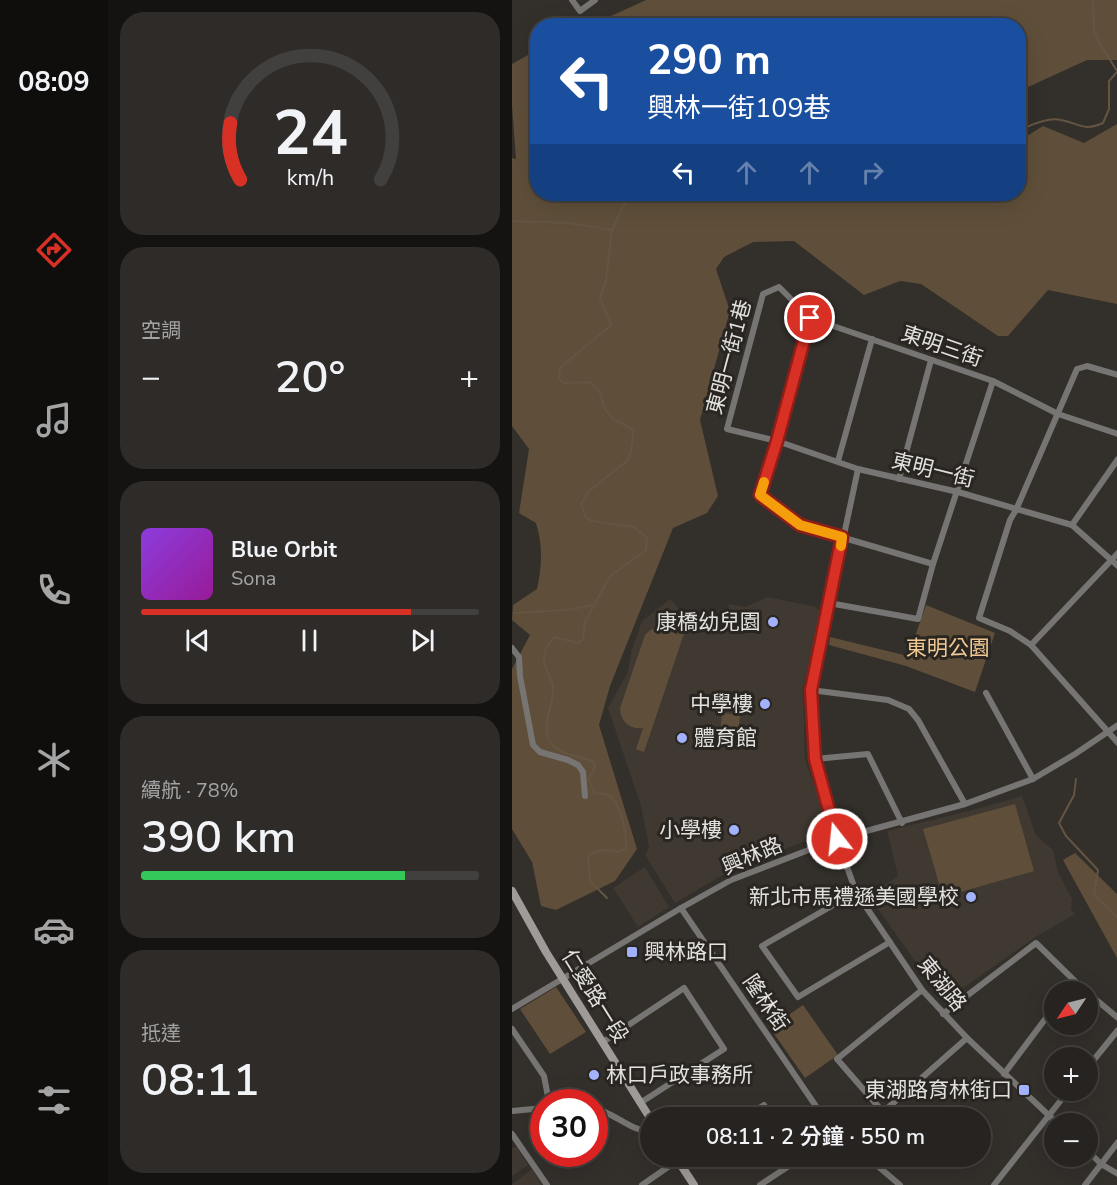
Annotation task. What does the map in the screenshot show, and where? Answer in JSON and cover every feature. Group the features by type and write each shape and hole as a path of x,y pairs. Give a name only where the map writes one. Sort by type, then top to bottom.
{"main road":[{"name":"仁愛路一段","path":"512,891 562,978 643,1107"},
{"path":"684,1167 694,1185"}],"street":[{"path":"572,0 580,11 596,0"},
{"name":"東明三街","path":"762,294 779,287 810,318 993,381 1058,414 1118,434"},
{"name":"東明一街1巷","path":"727,429 762,294"},
{"path":"810,318 760,495 800,525 933,564"},
{"path":"838,461 872,339"},
{"path":"899,478 932,360"},
{"path":"1118,375 1087,366 1077,369 1010,520 979,618 1010,631 1031,645 1118,743"},
{"path":"829,603 918,619 933,564 993,381"},
{"name":"東明一街","path":"727,429 777,441 858,469 958,492 1072,525 1118,566"},
{"path":"1072,525 1118,459"},
{"name":"東湖路","path":"858,469 811,690 815,759 837,839 856,892 922,990 967,1038 1047,1113"},
{"path":"1031,645 1118,553"},
{"path":"512,648 519,657 520,676 533,745 540,752 578,765 583,772 585,796"},
{"path":"811,690 887,700 909,709 918,720 965,804"},
{"path":"986,693 1033,779"},
{"name":"興林路","path":"513,1005 731,880 837,839 965,804 1033,779 1118,726"},
{"path":"815,759 868,754 902,823"},
{"path":"856,892 762,946 798,997 890,942"},
{"name":"隆林街","path":"681,908 817,1107"},
{"path":"943,1014 1036,943 1073,981"},
{"path":"603,1042 684,988 724,1049 640,1103"},
{"path":"922,990 837,1059 883,1112 967,1038"},
{"path":"1098,1001 1118,1018"},
{"path":"1004,1074 1044,1021"},
{"path":"512,1029 544,1076 546,1089"},
{"path":"1098,1055 1118,1030"},
{"path":"1051,1113 1060,1101"},
{"path":"512,1111 530,1109"},
{"path":"608,1113 640,1130"},
{"path":"994,1185 1044,1121"},
{"path":"512,1134 515,1144 547,1185"},
{"path":"1085,1185 1118,1142"},
{"path":"1098,1161 1118,1174"},
{"path":"642,1185 667,1167"},
{"path":"760,1185 787,1167"},
{"path":"879,1167 900,1185"}],"shaded area":[{"path":"768,597 816,607 820,611 815,644 803,687 805,760 828,823 820,835 726,873 675,903 645,855 649,847 641,806 608,708 628,672 631,652 642,621 670,599 695,626 725,630 729,604 745,607"},
{"name":"新北市馬禮遜美國學校","path":"1022,796 1036,835 1053,850 1058,872 1072,899 1071,909 1075,914 1034,938 949,998 942,999 869,896 898,876 887,831"},
{"path":"645,867 669,907 638,927 613,888"},
{"path":"517,1147 528,1165 512,1176 512,1148"},
{"path":"532,1169 542,1185 512,1185 512,1184"}],"green space":[{"path":"646,0 1117,0 1117,60 1087,60 1026,88 1026,18 607,18"},
{"path":"530,54 530,201 1026,201 1026,137 1043,126 1084,143 1117,124 1117,304 1048,290 1008,336 998,336 921,284 900,281 864,295 794,241 753,242 724,257 716,269 730,311 700,420 718,496 707,513 673,528 610,686 599,725 637,849 615,881 556,910 541,906 532,862 512,829 512,669 530,635 512,620 513,605 537,589 541,556 536,523 519,513 529,449 512,426 512,158 516,159 512,64"},
{"name":"東明公園","path":"926,605 995,633 975,692 906,666 829,645 830,637 908,656"},
{"path":"680,624 687,625 644,752 636,749 643,728 634,728 627,724 620,713 620,708 645,635 661,627 677,635"},
{"path":"722,713 740,715 737,746 719,744"},
{"path":"1015,804 1034,871 943,897 923,829"},
{"path":"1075,853 1117,894 1117,958 1063,860"},
{"path":"556,987 586,1032 550,1054 520,1009"},
{"path":"803,1005 838,1055 805,1078 770,1028"}],"waterway":[{"path":"1093,0 1094,29 1100,44 1117,71"},
{"path":"1026,127 1050,120 1061,120 1086,127 1103,123 1109,109 1109,81 1118,71"},
{"path":"607,898 590,881 588,855 602,850 618,852 626,849 620,811 608,795 594,793 589,779 595,767 593,761 562,752 549,739 547,725 553,687 544,654 555,637 578,643 583,639 585,622 610,576 646,550 647,538 634,527 592,521 586,518 581,504 588,492 629,459 633,439 632,429 612,418 605,409 599,390 589,382 564,383 559,379 560,368 611,325 600,298 606,280 612,230 626,201"},
{"path":"512,221 568,223 612,230"},
{"path":"514,613 566,610 594,605"},
{"path":"1076,779 1074,795 1059,823 1066,836 1098,870 1094,895 1118,918"}],"slow traffic":[{"path":"764,482 760,495 800,525 842,537 841,546"}],"place":[{"name":"康橋幼兒園","path":"773,622"},
{"name":"中學樓","path":"765,704"},
{"name":"體育館","path":"682,738"},
{"name":"小學樓","path":"734,830"},
{"name":"新北市馬禮遜美國學校","path":"971,897"},
{"name":"興林路口","path":"632,952"},
{"name":"林口戶政事務所","path":"594,1075"},
{"name":"東湖路育林街口","path":"1024,1090"}],"route":[{"path":"810,318 760,495 800,525 842,537 811,690 815,759 837,839"}]}
